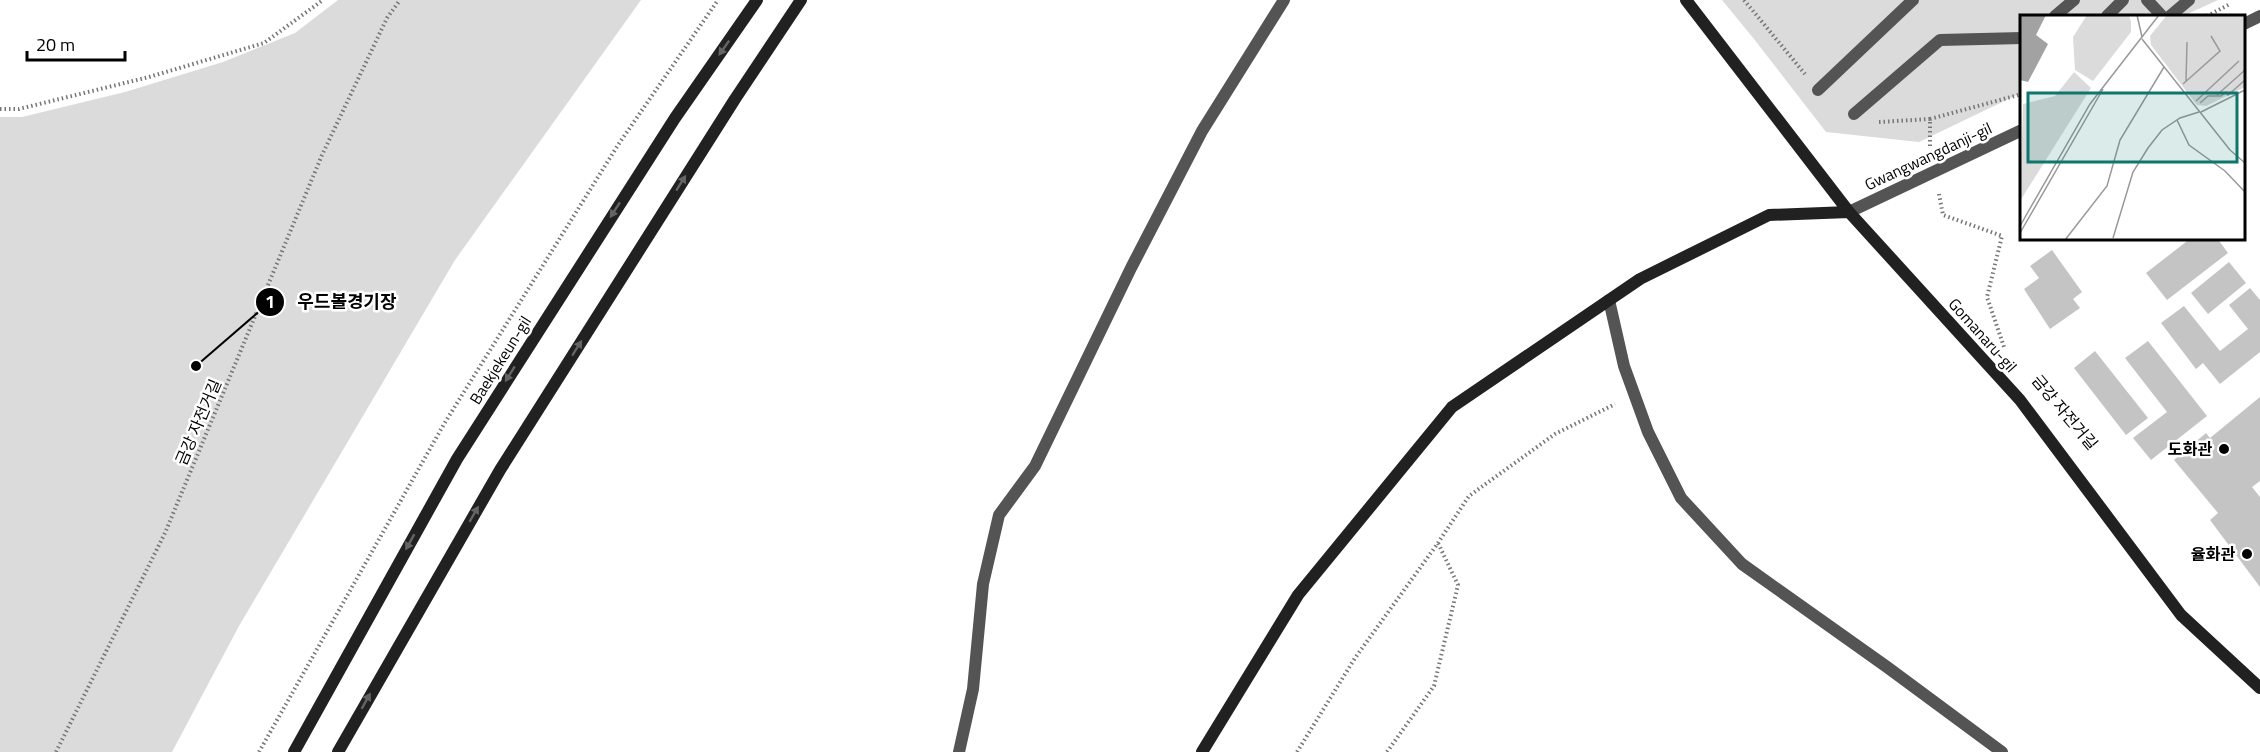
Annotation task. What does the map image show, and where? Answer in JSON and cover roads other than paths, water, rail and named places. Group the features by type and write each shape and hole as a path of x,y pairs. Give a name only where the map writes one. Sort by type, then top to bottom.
{"main road":[{"name":"Baekjekeun-gil","path":"294,752 457,459 656,147 757,0"},
{"path":"338,752 500,470 735,99 801,0"},
{"name":"Gomanaru-gil","path":"1686,0 1849,212 2020,400 2181,615 2260,688"},
{"path":"1202,752 1298,595 1452,408 1640,279 1768,215 1849,212"}],"street":[{"path":"959,752 973,689 983,584 999,515 1035,466 1131,268 1202,131 1284,0"},
{"path":"1818,90 1913,0"},
{"path":"2056,15 2074,0"},
{"path":"2108,15 2123,0"},
{"path":"2147,0 2161,15"},
{"path":"2171,15 2189,0"},
{"path":"2245,24 2260,16"},
{"path":"1854,114 1940,40 2020,38"},
{"name":"Gwangwangdanji-gil","path":"1849,212 2020,131"},
{"path":"1609,300 1624,366 1634,394 1648,432 1681,498 1742,564 2002,752"}],"place":[{"name":"우드볼경기장","path":"196,366"},
{"name":"도화관","path":"2224,449"},
{"name":"율화관","path":"2247,554"}]}
